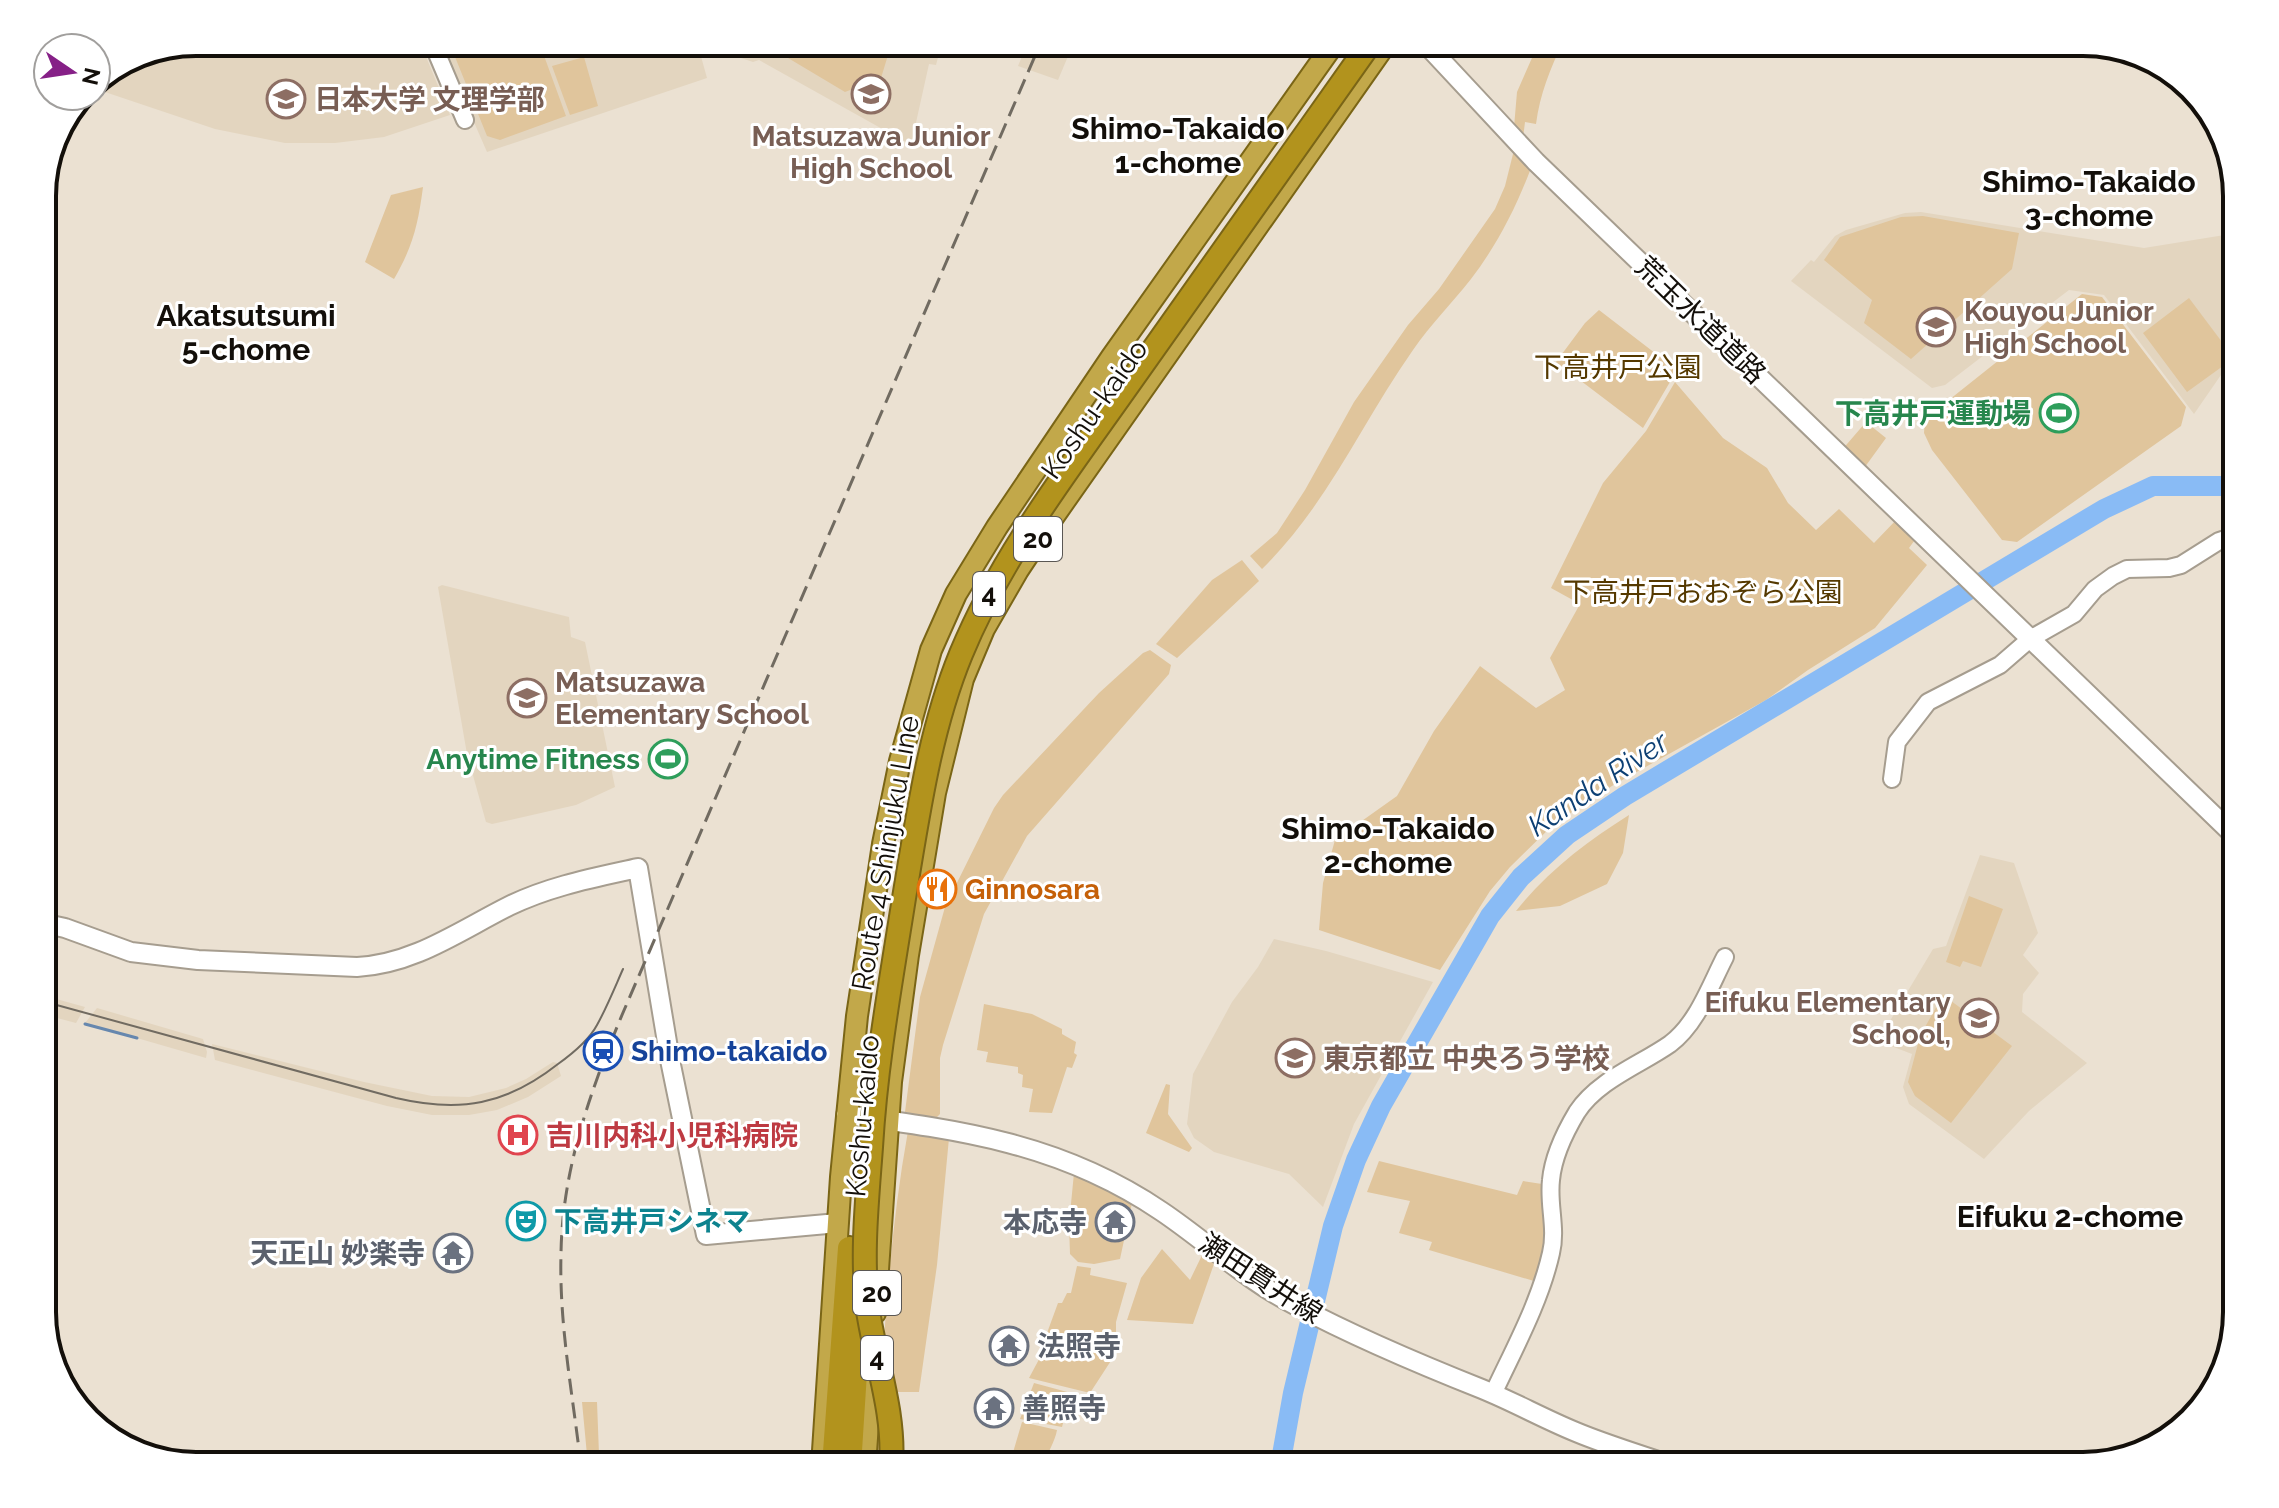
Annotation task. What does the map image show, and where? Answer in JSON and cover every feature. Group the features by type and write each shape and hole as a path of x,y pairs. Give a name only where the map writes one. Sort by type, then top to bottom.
{"highway":[{"name":"Koshu-kaido","path":"823,1452 846,1115 857,1016 894,788 917,694 956,594 1029,478 1325,56"},
{"name":"Route 4 Shinjuku Line","path":"834,1452 860,1099 869,1029 907,792 930,697 946,651 988,566 1018,518 1343,56"},
{"name":"Route 4 Shinjuku Line","path":"851,1452 876,1087 887,1003 921,795 943,702 959,657 1000,573 1031,523 1361,56"},
{"name":"Koshu-kaido","path":"866,1452 908,955 935,793 960,689 984,629 1018,570 1099,448 1377,56"},
{"name":"4","path":"864,1249 868,1308 889,1417 890,1452"}],"main road":[{"name":"荒玉水道道路","path":"1437,56 1536,162 2223,825"},
{"path":"56,926 131,952 198,960 328,967 380,966 437,945 508,907 558,885 638,868 670,1060 706,1235 838,1223"},
{"name":"瀬田貫井線","path":"846,1115 1020,1145 1072,1162 1160,1210 1226,1260 1314,1315 1576,1432 1633,1452"}],"street":[{"path":"438,56 465,120"},
{"path":"1892,779 1897,742 1928,702 2000,665 2030,639 2074,614 2095,589 2113,576 2127,569 2181,565 2223,540"},
{"path":"1493,1394 1525,1325 1550,1257 1554,1236 1550,1182 1562,1141 1578,1111 1608,1083 1670,1044 1690,1024 1725,957"}],"shaded area":[{"name":"日本大学 文理学部","path":"196,56 426,56 450,115 384,137 335,143 285,143 215,129 112,94 112,85 142,67 168,59"},
{"path":"445,56 701,56 707,78 487,152"},
{"name":"Matsuzawa Junior High School","path":"735,56 938,56 936,65 929,64 911,145 759,60 753,62"},
{"path":"1022,56 1068,56 1058,80 1018,66"},
{"name":"Kouyou Junior High School","path":"1921,212 2144,248 2223,235 2223,372 2194,414 2104,295 2069,290 1945,385 1932,388 1791,281 1811,260 1814,262 1835,236 1905,213"},
{"name":"Matsuzawa Elementary School","path":"442,585 569,617 571,637 585,642 615,787 576,805 492,824 486,822 467,754 438,587"},
{"path":"1980,855 2014,863 2038,933 2023,955 2039,973 2023,994 2022,1012 2087,1063 2029,1111 1984,1159 1909,1104 1903,1087 1912,1054 1878,1041 1933,949 1946,946"},
{"name":"東京都立 中央ろう学校","path":"1274,939 1433,982 1354,1124 1323,1207 1289,1174 1214,1152 1194,1138 1187,1124 1193,1074 1232,1002"},
{"path":"56,999 85,1007 76,1023 56,1018"},
{"path":"97,1008 203,1039 206,1058 85,1023"},
{"path":"212,1044 432,1096 469,1097 506,1088 553,1062 557,1063 561,1076 528,1097 497,1110 469,1115 432,1115 215,1060"}],"green space":[{"path":"455,56 544,56 566,116 500,140 487,136"},
{"path":"785,56 888,56 881,78 845,92"},
{"path":"1533,56 1557,56 1546,82 1536,124 1525,122 1523,138 1514,127 1517,92"},
{"path":"584,57 598,106 570,115 552,66"},
{"path":"1514,150 1531,168 1497,239 1471,279 1413,350 1306,518 1262,569 1250,556 1277,533 1354,402 1495,209 1505,186"},
{"path":"423,187 414,235 394,279 365,262 391,195"},
{"path":"1923,216 2019,233 2012,269 1911,359 1864,323 1872,300 1824,260 1840,237 1901,217"},
{"name":"下高井戸運動場","path":"2082,294 2102,297 2186,407 2181,426 2017,542 2002,540 1932,450 1924,433 1925,419"},
{"path":"2189,298 2223,343 2223,366 2187,392 2143,333"},
{"name":"下高井戸公園","path":"1599,310 1677,370 1643,428 1556,362 1585,323"},
{"name":"下高井戸おおぞら公園","path":"1675,382 1723,438 1767,468 1788,503 1816,530 1839,509 1874,543 1898,518 1917,537 1909,548 1927,565 1875,628 1766,700 1615,784 1555,823 1490,891 1440,970 1319,930 1323,883 1335,840 1397,796 1434,731 1480,666 1536,708 1565,690 1550,658 1580,604 1551,588 1603,483 1646,431"},
{"path":"1866,422 1886,438 1862,471 1841,451"},
{"path":"1242,560 1259,581 1177,658 1156,644 1212,580"},
{"path":"1150,650 1171,665 1169,674 1027,836 984,914 940,1058 940,1114 935,1119 905,1112 920,997 945,907 994,808 1099,693"},
{"path":"1629,815 1623,853 1607,884 1560,906 1516,911 1568,858"},
{"path":"1969,896 2003,909 1981,967 1963,961 1960,967 1946,962"},
{"path":"1943,995 2012,1046 1951,1123 1915,1096 1908,1082 1920,1036"},
{"path":"984,1004 1032,1014 1062,1029 1062,1034 1076,1042 1074,1053 1077,1055 1072,1068 1067,1067 1052,1113 1029,1112 1033,1089 1022,1087 1023,1075 1018,1073 1018,1067 986,1062 988,1052 977,1050"},
{"path":"1166,1084 1170,1085 1168,1114 1192,1148 1189,1152 1146,1133"},
{"path":"908,1131 949,1138 937,1265 919,1392 897,1392 892,1452 877,1452 891,1256"},
{"path":"1379,1161 1517,1195 1523,1181 1542,1184 1546,1233 1534,1281 1429,1250 1432,1242 1399,1233 1410,1201 1367,1192"},
{"path":"1074,1173 1132,1203 1120,1259 1094,1264 1078,1262 1070,1254 1069,1224"},
{"path":"1162,1249 1190,1280 1204,1251 1215,1261 1193,1324 1127,1320 1141,1278"},
{"path":"1077,1266 1091,1268 1090,1275 1127,1283 1116,1322 1116,1345 1111,1344 1110,1349 1047,1333 1058,1303 1062,1303 1067,1293 1071,1293"},
{"path":"1050,1337 1116,1353 1090,1393 1029,1378"},
{"path":"1034,1383 1071,1393 1062,1427 1020,1419"},
{"path":"582,1402 597,1402 599,1452 587,1452"},
{"path":"1022,1422 1057,1430 1049,1452 1013,1452"}],"waterway":[{"name":"Kanda River","path":"1282,1452 1293,1393 1333,1226 1356,1160 1381,1106 1490,916 1521,877 1567,835 1625,796 2104,509 2153,486 2223,486"},
{"path":"85,1024 137,1038"}],"tram line":[{"path":"56,1005 396,1098 419,1103 462,1105 501,1097 520,1089 574,1051 597,1025 623,969"}],"railway":[{"path":"579,1452 564,1334 561,1254 566,1192 589,1102 622,1015 1035,56"}],"place":[{"name":"Matsuzawa Junior High School","path":"871,94"},
{"name":"日本大学 文理学部","path":"286,99"},
{"name":"Kouyou Junior High School","path":"1936,327"},
{"name":"下高井戸運動場","path":"2059,413"},
{"name":"Matsuzawa Elementary School","path":"527,698"},
{"name":"Anytime Fitness","path":"668,759"},
{"name":"Ginnosara","path":"937,889"},
{"name":"Eifuku Elementary School,","path":"1979,1018"},
{"name":"Shimo-takaido","path":"603,1051"},
{"name":"東京都立 中央ろう学校","path":"1295,1058"},
{"name":"吉川内科小児科病院","path":"518,1135"},
{"name":"下高井戸シネマ","path":"526,1221"},
{"name":"本応寺","path":"1115,1222"},
{"name":"天正山 妙楽寺","path":"453,1253"},
{"name":"法照寺","path":"1009,1346"},
{"name":"善照寺","path":"994,1408"}],"district":[{"name":"Shimo-Takaido 1-chome","path":"1178,146"},
{"name":"Shimo-Takaido 3-chome","path":"2089,199"},
{"name":"Akatsutsumi 5-chome","path":"246,333"},
{"name":"Shimo-Takaido 2-chome","path":"1388,846"},
{"name":"Eifuku 2-chome","path":"2070,1217"}]}
